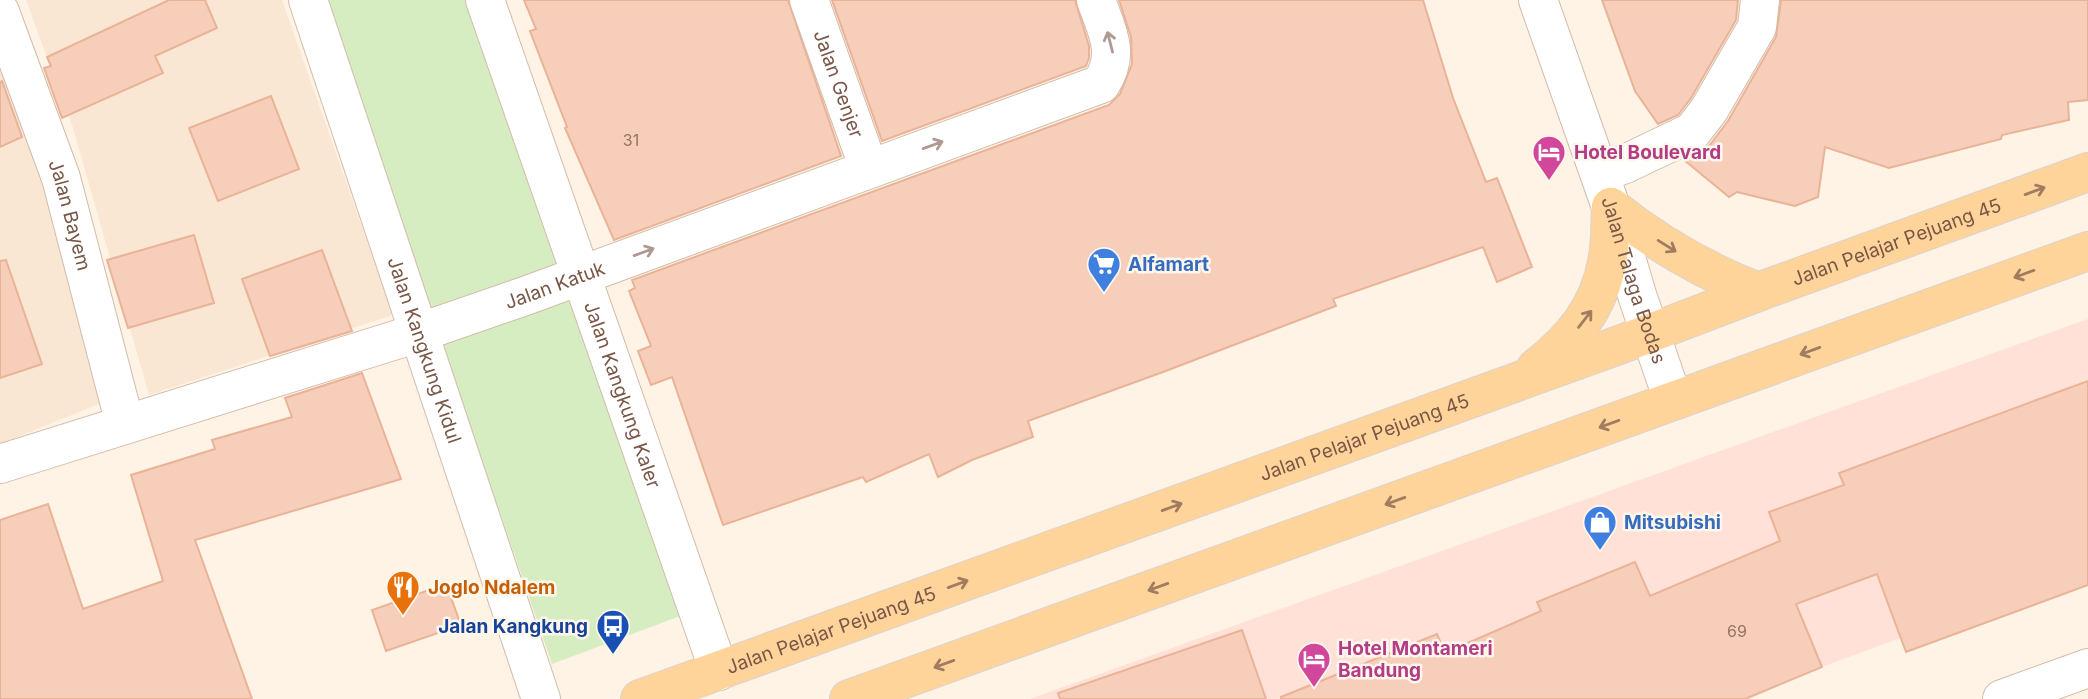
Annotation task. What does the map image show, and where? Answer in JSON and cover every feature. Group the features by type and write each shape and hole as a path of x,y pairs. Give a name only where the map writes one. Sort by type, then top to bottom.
{"main road":[{"name":"Jalan Pelajar Pejuang 45","path":"640,699 1650,334 2088,172"},
{"path":"1606,190 1637,228 1705,269 1758,292"},
{"path":"1518,382 1559,350 1592,311 1607,262 1606,190"},
{"path":"849,699 2088,251"}],"street":[{"name":"Jalan Kangkung Kidul","path":"308,0 541,699"},
{"name":"Jalan Kangkung Kaler","path":"485,0 719,671"},
{"name":"Jalan Genjer","path":"808,0 869,169"},
{"name":"Jalan Katuk","path":"0,464 418,333 1101,84 1113,54 1096,0"},
{"name":"Jalan Talaga Bodas","path":"1538,0 1606,190 1673,400"},
{"path":"1606,190 1625,164 1692,132 1709,110 1757,27 1760,0"},
{"name":"Jalan Bayem","path":"0,12 61,178 125,424"},
{"path":"2002,699 2088,668"}],"shaded area":[{"path":"26,0 282,0 393,315 149,395 73,128"},
{"path":"0,32 14,61 104,402 0,444"},
{"path":"2088,319 2088,570 1733,699 1030,699"}],"green space":[{"path":"324,0 489,0 715,603 552,664"}],"building":[{"path":"169,0 205,0 217,28 155,56 163,73 62,118 44,68 51,66 47,57"},
{"path":"524,0 788,0 841,156 614,240 565,128 567,127 530,31 536,29"},
{"path":"832,0 1075,0 1089,46 1089,58 1086,66 882,141"},
{"path":"1119,0 1423,0 1453,98 1486,182 1497,178 1532,267 1497,282 1483,247 1333,299 1336,306 1028,421 1033,437 972,460 938,477 929,454 866,482 863,477 723,525 672,377 651,385 638,351 651,346 629,291 635,288 632,280 1109,105 1120,94 1132,64 1131,37"},
{"path":"1602,0 1738,0 1736,20 1691,98 1678,115 1658,124 1635,91"},
{"path":"1781,0 2088,0 2088,100 2068,102 2069,120 2002,135 2001,139 1889,168 1825,147 1818,197 1795,206 1737,192 1729,197 1684,160 1709,146 1728,121 1776,37"},
{"path":"2,81 22,137 0,147 0,82"},
{"path":"271,96 299,169 218,201 189,128"},
{"path":"194,235 214,303 128,328 107,260"},
{"path":"322,250 352,331 270,356 242,279"},
{"path":"6,260 42,364 0,378 0,261"},
{"path":"362,373 401,479 195,540 252,699 0,699 0,520 48,504 83,609 163,581 131,475 215,449 212,440 292,417 285,398"},
{"path":"2088,381 2088,585 1906,652 1877,574 1796,604 1822,667 1745,699 1281,699 1437,634 1445,653 1541,611 1537,602 1635,562 1650,596 1780,541 1769,512 1844,485 1839,473"},
{"path":"446,584 461,625 386,651 372,610"},
{"path":"1242,630 1266,699 1060,699 1058,693"}],"place":[{"name":"Hotel Boulevard","path":"1549,182"},
{"name":"Alfamart","path":"1104,294"},
{"name":"Mitsubishi","path":"1600,552"},
{"name":"Joglo Ndalem","path":"403,617"},
{"name":"Jalan Kangkung","path":"613,656"},
{"name":"Hotel Montameri Bandung","path":"1314,689"}]}
